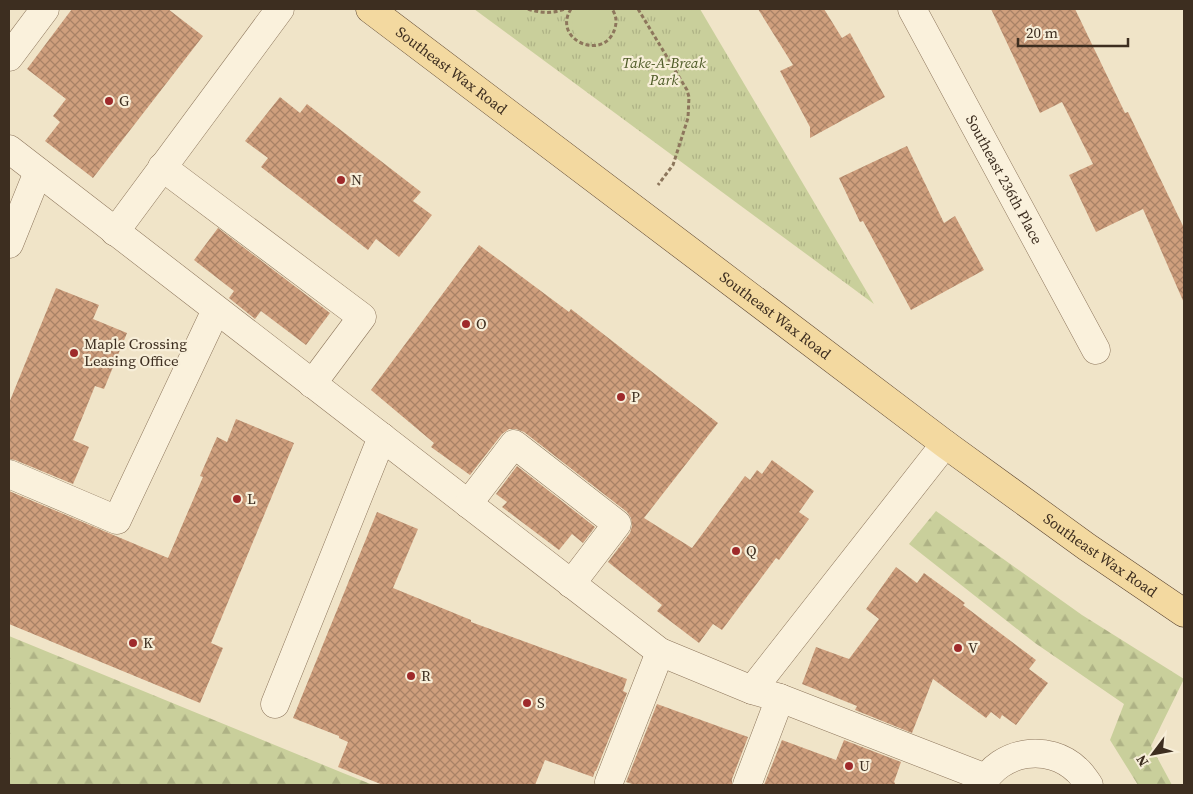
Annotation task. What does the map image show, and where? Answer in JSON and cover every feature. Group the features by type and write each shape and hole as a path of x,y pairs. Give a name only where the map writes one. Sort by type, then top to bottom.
{"main road":[{"name":"Southeast Wax Road","path":"370,9 945,444 1086,548 1184,613"}],"street":[{"path":"9,57 45,9"},
{"path":"115,232 280,9"},
{"name":"Southeast 236th Place","path":"912,9 1096,350"},
{"path":"9,149 660,652 752,690 780,698 984,782 1000,763 1019,755 1040,752 1060,758 1078,770 1089,785"},
{"path":"162,167 362,317 312,384"},
{"path":"9,244 38,172"},
{"path":"9,474 118,520 216,310"},
{"path":"275,704 382,438"},
{"path":"468,504 514,444 618,524 571,584"},
{"path":"752,690 945,444"},
{"path":"609,782 660,652"},
{"path":"747,785 780,698"}],"path":[{"path":"528,9 539,13 557,12 565,9"},
{"path":"571,9 567,22 569,32 574,40 583,45 592,46 602,44 614,30 616,21 612,9"},
{"path":"630,206 647,198 673,165 688,118 689,97 687,90 638,9"}],"green space":[{"name":"Take-A-Break Park","path":"474,9 700,9 874,304"},
{"path":"577,9 606,9 610,16 611,25 603,38 596,41 588,41 581,39 576,34 573,27 573,18"},
{"path":"936,511 1082,615 1184,679 1151,746 1172,785 1138,785 1110,740 1124,704 1035,643 909,544"},
{"path":"9,636 343,773 373,785 9,785"}],"building":[{"name":"G","path":"72,9 168,9 203,36 93,178 45,141 60,122 53,116 66,99 27,69"},
{"path":"758,9 824,9 842,38 850,33 885,97 810,138 810,127 780,71 793,65"},
{"path":"991,9 1075,9 1125,113 1128,112 1184,228 1184,303 1143,209 1096,232 1069,175 1093,164 1062,102 1040,113"},
{"name":"N","path":"280,97 300,113 307,104 421,192 413,201 432,215 399,257 376,239 368,250 261,167 268,158 245,141"},
{"path":"907,146 944,223 955,216 984,270 911,310 863,221 860,222 839,178"},
{"path":"218,228 330,313 306,345 261,311 255,319 229,298 234,291 194,260"},
{"path":"479,245 569,312 571,309 718,423 644,518 692,548 745,476 750,480 757,470 762,474 772,460 814,491 799,512 809,519 779,560 776,558 722,630 713,624 699,643 657,611 662,605 608,562 630,533 632,526 631,518 627,512 524,432 509,429 502,434 470,475 431,447 434,443 371,390"},
{"path":"56,288 99,305 93,319 127,333 104,389 95,386 73,440 89,447 73,484 9,459 9,403"},
{"path":"236,419 294,443 211,643 223,648 200,703 9,624 9,491 168,558 203,477 200,476 217,437 227,442"},
{"path":"517,466 595,527 583,543 572,534 559,550 502,507 507,502 496,494"},
{"path":"377,512 418,529 393,588 471,620 471,622 627,679 623,691 627,693 593,777 545,760 535,785 383,785 338,767 348,742 339,738 339,736 293,718"},
{"name":"V","path":"896,567 917,583 924,573 1036,660 1029,669 1048,683 1016,725 1002,715 1000,719 991,712 986,718 933,679 912,733 855,710 857,706 802,684 816,647 849,659 879,619 866,609"},
{"path":"657,704 748,737 732,779 732,785 635,785 626,782"},
{"path":"782,740 836,760 844,740 901,762 894,782 895,785 764,785"}],"place":[{"name":"G","path":"109,101"},
{"name":"N","path":"341,180"},
{"name":"O","path":"466,324"},
{"name":"Maple Crossing Leasing Office","path":"74,353"},
{"name":"P","path":"621,397"},
{"name":"L","path":"237,499"},
{"name":"Q","path":"736,551"},
{"name":"K","path":"133,643"},
{"name":"V","path":"958,648"},
{"name":"R","path":"411,676"},
{"name":"S","path":"527,703"},
{"name":"U","path":"849,766"}]}
